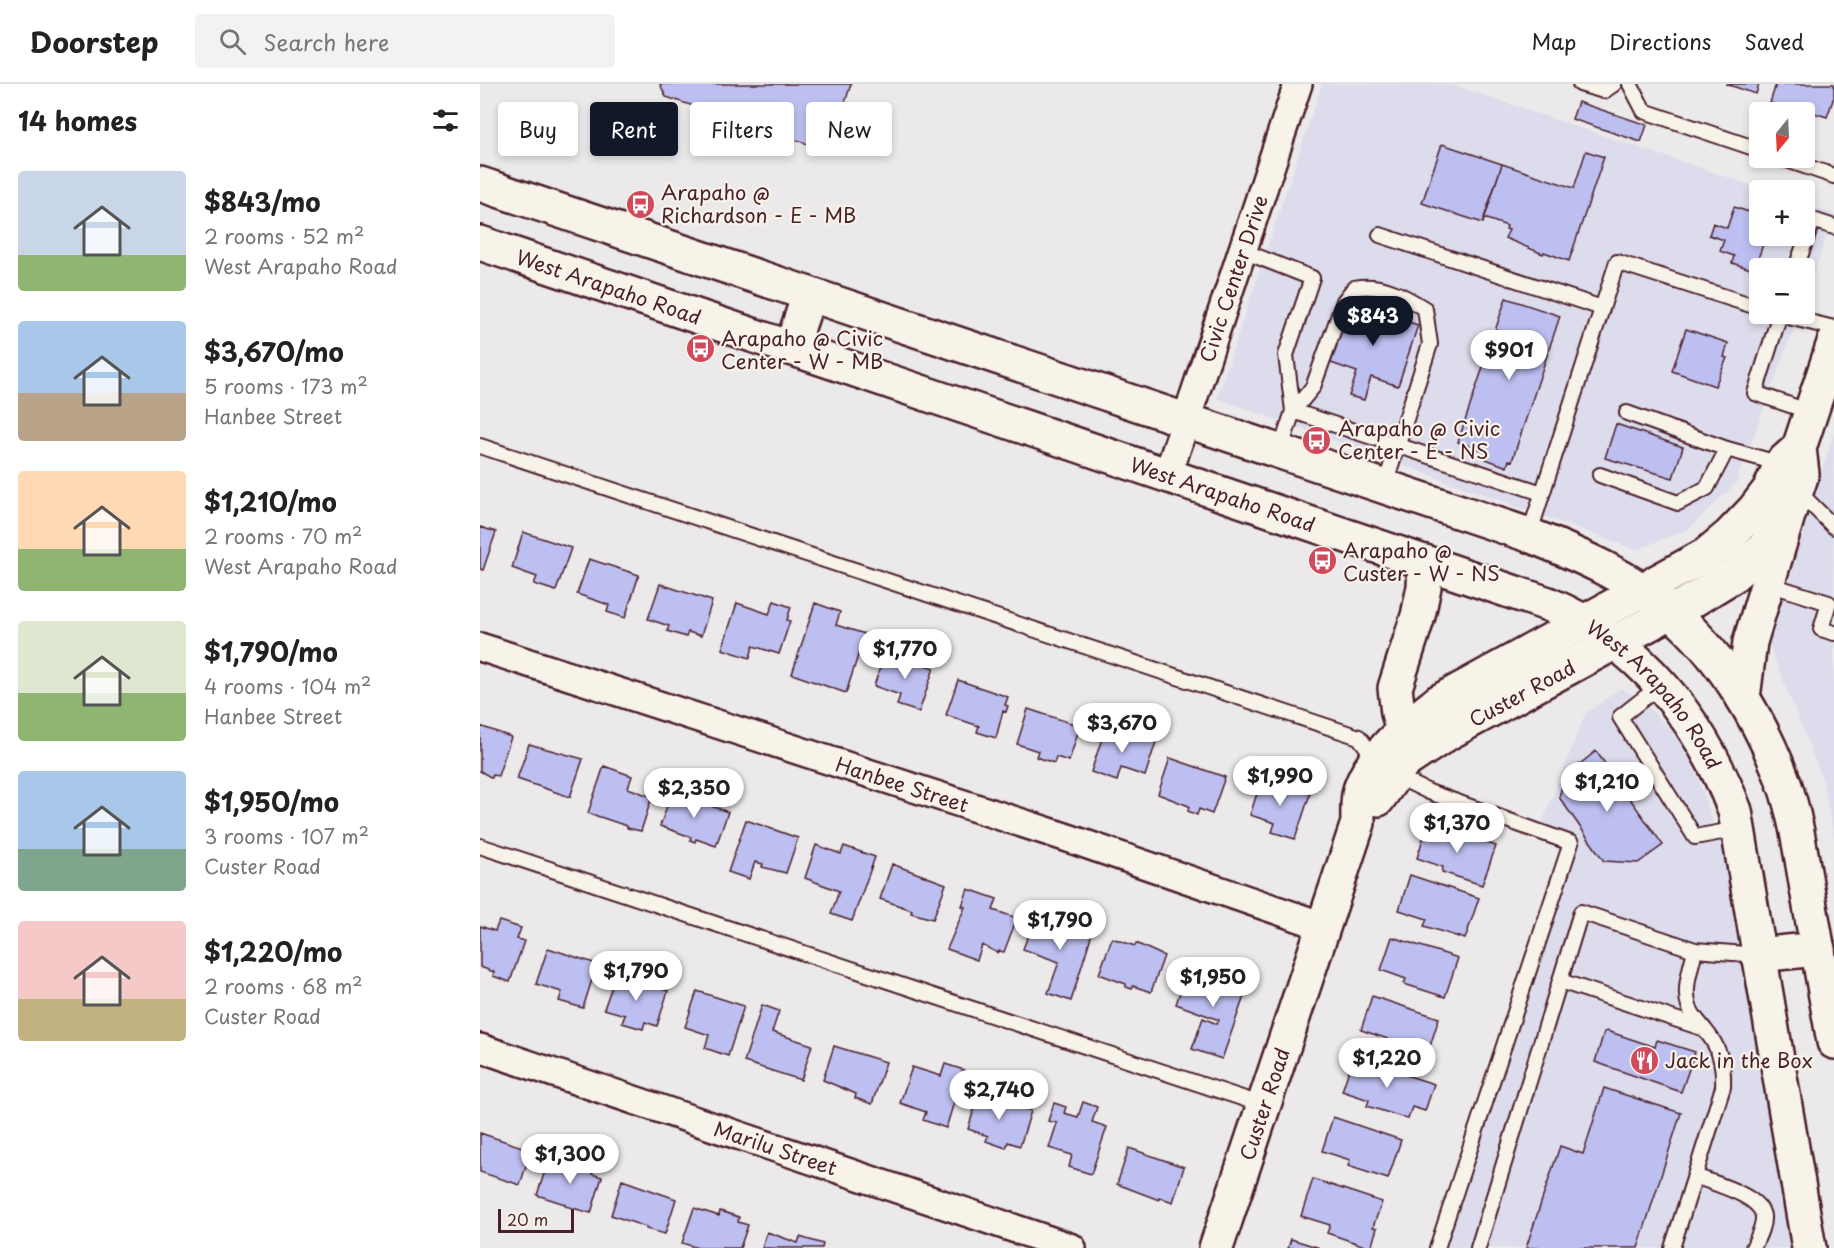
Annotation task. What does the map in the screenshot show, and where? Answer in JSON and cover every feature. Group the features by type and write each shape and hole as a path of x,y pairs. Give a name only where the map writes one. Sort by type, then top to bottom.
{"main road":[{"path":"480,184 1529,536 1573,553 1641,590 1671,612 1692,632 1743,698 1784,782 1826,948 1834,1042"},
{"name":"West Arapaho Road","path":"480,243 1548,604 1584,621 1615,642 1662,684 1708,748 1723,778 1740,829 1758,955 1809,1248"},
{"path":"791,348 809,295"},
{"name":"Custer Road","path":"1385,767 1403,763 1448,733 1671,612 1731,577 1764,548 1791,478 1834,343"},
{"path":"1743,698 1750,642 1768,584 1791,478"},
{"name":"Custer Road","path":"1216,1248 1358,823 1359,791 1385,767 1403,730 1437,702 1706,555 1730,535 1770,489 1791,478"},
{"path":"1403,730 1395,688 1418,616 1424,587 1425,562"},
{"path":"1758,955 1826,948"}],"street":[{"name":"Civic Center Drive","path":"1168,474 1298,84"},
{"name":"Hanbee Street","path":"480,647 1065,837 1323,926"},
{"name":"Marilu Street","path":"480,1048 690,1117 1072,1248"}],"lane":[{"path":"1580,84 1604,91 1614,84"},
{"path":"1630,84 1644,111 1749,146"},
{"path":"1810,168 1834,176"},
{"path":"1800,258 1813,220 1834,227"},
{"path":"1380,235 1602,308"},
{"path":"1243,251 1312,278 1286,355 1293,411"},
{"path":"1529,536 1617,262 1749,304"},
{"path":"1279,453 1293,411 1313,387 1344,301 1354,288 1372,285 1406,297 1425,309 1430,344 1384,488"},
{"path":"1815,322 1834,328"},
{"path":"1776,324 1755,393 1811,413"},
{"path":"1293,411 1542,493"},
{"path":"1627,413 1727,449 1791,478 1834,527"},
{"path":"480,446 1359,737 1385,767 1429,792 1571,843 1437,1248"},
{"path":"1600,475 1678,503 1707,488 1727,449"},
{"path":"1768,584 1830,603"},
{"path":"1834,589 1821,629 1834,633"},
{"path":"1662,684 1620,717 1695,837 1740,829"},
{"path":"480,846 1263,1105"},
{"path":"1478,1248 1581,912 1695,950 1758,955"},
{"path":"1672,1248 1724,1087 1724,1065 1716,1045 1694,1018 1688,1005 1687,989 1695,950"},
{"path":"1560,981 1704,1029"},
{"path":"1695,1176 1747,1197 1758,1206 1762,1215 1762,1225 1754,1248"}],"shaded area":[{"path":"1322,84 1449,84 1749,184 1749,246 1815,246 1815,207 1834,214 1815,270 1815,258 1749,258 1749,324 1795,324 1736,483 1690,528 1637,550 1217,398"},
{"path":"1834,433 1834,838 1823,781 1769,644"},
{"path":"1621,688 1642,701 1689,749 1725,859 1790,1248 1445,1248 1581,837 1542,823 1585,714"}],"building":[{"path":"660,84 851,84 845,102 806,102 806,143 794,139 794,102 690,102 690,105 666,97"},
{"path":"1726,84 1759,84 1756,94"},
{"path":"1776,84 1834,84 1834,97 1827,117 1815,113 1815,102 1770,102"},
{"path":"1578,102 1647,125 1641,142 1572,119"},
{"path":"1442,144 1502,164 1483,223 1422,203"},
{"path":"1586,151 1604,157 1569,261 1544,252 1543,254 1505,238 1509,230 1506,229 1507,226 1484,218 1502,164 1574,188"},
{"path":"1734,207 1749,212 1749,246 1762,246 1758,258 1749,258 1749,268 1732,263 1734,256 1720,251 1724,240 1709,235 1713,223 1727,228"},
{"path":"1506,298 1560,316 1512,461 1509,460 1507,467 1486,459 1488,452 1458,442"},
{"path":"1351,303 1418,325 1398,386 1371,377 1364,400 1349,396 1357,372 1331,363 1337,345 1335,344"},
{"path":"1686,329 1728,343 1724,357 1727,358 1715,386 1672,371"},
{"path":"1616,424 1683,447 1673,478 1605,458"},
{"path":"480,527 496,532 483,570 480,569"},
{"path":"523,532 571,548 556,591 534,584 537,577 512,568"},
{"path":"589,559 639,575 625,618 607,612 609,605 577,594"},
{"path":"660,584 712,601 701,636 688,632 686,637 667,631 669,626 648,619"},
{"path":"774,601 791,607 787,620 790,621 779,654 753,646 750,658 722,649 737,603 769,614"},
{"path":"815,603 840,612 836,625 865,634 846,693 792,674"},
{"path":"885,652 934,668 919,712 897,705 900,695 874,686"},
{"path":"958,680 1008,697 1005,705 1008,706 1006,712 1003,711 996,738 977,732 979,726 946,715"},
{"path":"1028,709 1080,726 1069,761 1056,757 1054,763 1036,757 1038,751 1017,744"},
{"path":"480,726 511,737 498,776 493,775 492,778 480,771"},
{"path":"1106,726 1156,742 1145,776 1121,768 1117,781 1091,772"},
{"path":"529,744 583,759 570,797 517,779"},
{"path":"1596,751 1663,845 1638,863 1604,861 1559,797 1565,776"},
{"path":"1170,758 1225,777 1212,814 1199,809 1197,815 1188,811 1189,806 1158,794"},
{"path":"604,766 632,776 628,788 652,797 641,831 588,813"},
{"path":"1262,778 1310,794 1295,839 1272,832 1275,823 1250,815"},
{"path":"672,792 728,812 716,846 696,839 695,842 690,840 691,837 660,826"},
{"path":"746,820 798,838 786,873 762,867 763,864 755,862 749,879 728,872"},
{"path":"1428,823 1496,846 1482,885 1442,872 1443,867 1417,858"},
{"path":"816,845 841,854 844,846 875,857 852,921 831,914 839,891 805,878"},
{"path":"892,864 946,884 933,919 911,913 912,910 880,899"},
{"path":"1410,875 1479,898 1465,939 1424,926 1427,919 1399,910"},
{"path":"968,889 997,899 993,910 1017,918 1004,952 999,951 998,953 982,945 977,960 947,949 965,907 962,906"},
{"path":"1036,914 1079,926 1078,929 1092,933 1071,1001 1048,993 1059,962 1023,949"},
{"path":"499,921 521,928 517,939 524,941 510,982 493,976 494,972 480,967 480,926 495,931"},
{"path":"1392,937 1458,958 1445,997 1404,984 1406,979 1381,970"},
{"path":"1112,938 1135,946 1136,943 1164,956 1151,992 1133,986 1132,989 1126,987 1126,984 1099,974"},
{"path":"548,948 597,964 583,1008 559,1001 562,992 536,984"},
{"path":"1188,969 1219,981 1222,972 1249,982 1222,1059 1192,1049 1203,1018 1217,1024 1219,1020 1176,1004"},
{"path":"616,974 668,991 657,1026 645,1022 643,1029 622,1023 625,1015 604,1009"},
{"path":"697,991 744,1006 728,1056 705,1048 709,1035 685,1027"},
{"path":"1372,996 1439,1018 1426,1059 1386,1045 1388,1039 1361,1030"},
{"path":"762,1005 779,1011 772,1032 812,1045 801,1080 744,1062"},
{"path":"1607,1031 1655,1047 1657,1040 1695,1052 1681,1092 1595,1062 1604,1032"},
{"path":"834,1046 886,1062 872,1104 855,1098 856,1094 823,1080"},
{"path":"1353,1058 1434,1084 1425,1111 1412,1107 1408,1119 1367,1106 1369,1100 1342,1091"},
{"path":"945,1064 964,1070 946,1128 923,1120 926,1112 900,1103 912,1067 941,1076"},
{"path":"1604,1088 1681,1113 1638,1248 1526,1248 1560,1146 1583,1154"},
{"path":"979,1093 1031,1111 1020,1146 1008,1142 1006,1148 986,1141 988,1136 968,1129"},
{"path":"1083,1102 1097,1107 1092,1122 1107,1127 1091,1174 1069,1167 1072,1155 1049,1148 1057,1123 1048,1121 1054,1103 1066,1107 1064,1113 1078,1117"},
{"path":"1333,1117 1401,1140 1388,1179 1348,1166 1350,1160 1322,1151"},
{"path":"480,1133 531,1150 520,1185 480,1172"},
{"path":"1129,1148 1184,1167 1173,1202 1159,1197 1159,1200 1117,1184"},
{"path":"549,1159 561,1163 562,1160 593,1170 592,1174 602,1177 591,1213 537,1195"},
{"path":"1313,1179 1382,1202 1373,1227 1377,1228 1371,1248 1327,1233 1330,1225 1301,1216"},
{"path":"622,1180 676,1199 665,1234 611,1215"},
{"path":"694,1208 719,1216 720,1211 739,1217 738,1222 748,1225 740,1248 698,1248 682,1243"},
{"path":"767,1232 798,1243 800,1237 823,1244 822,1248 762,1248"},
{"path":"1291,1239 1320,1248 1288,1248"}],"place":[{"name":"Arapaho @ Richardson - E - MB","path":"640,204"},
{"name":"Arapaho @ Civic Center - W - MB","path":"700,349"},
{"name":"Arapaho @ Civic Center - E - NS","path":"1317,440"},
{"name":"Arapaho @ Custer - W - NS","path":"1322,561"},
{"name":"Jack in the Box","path":"1644,1060"}]}
